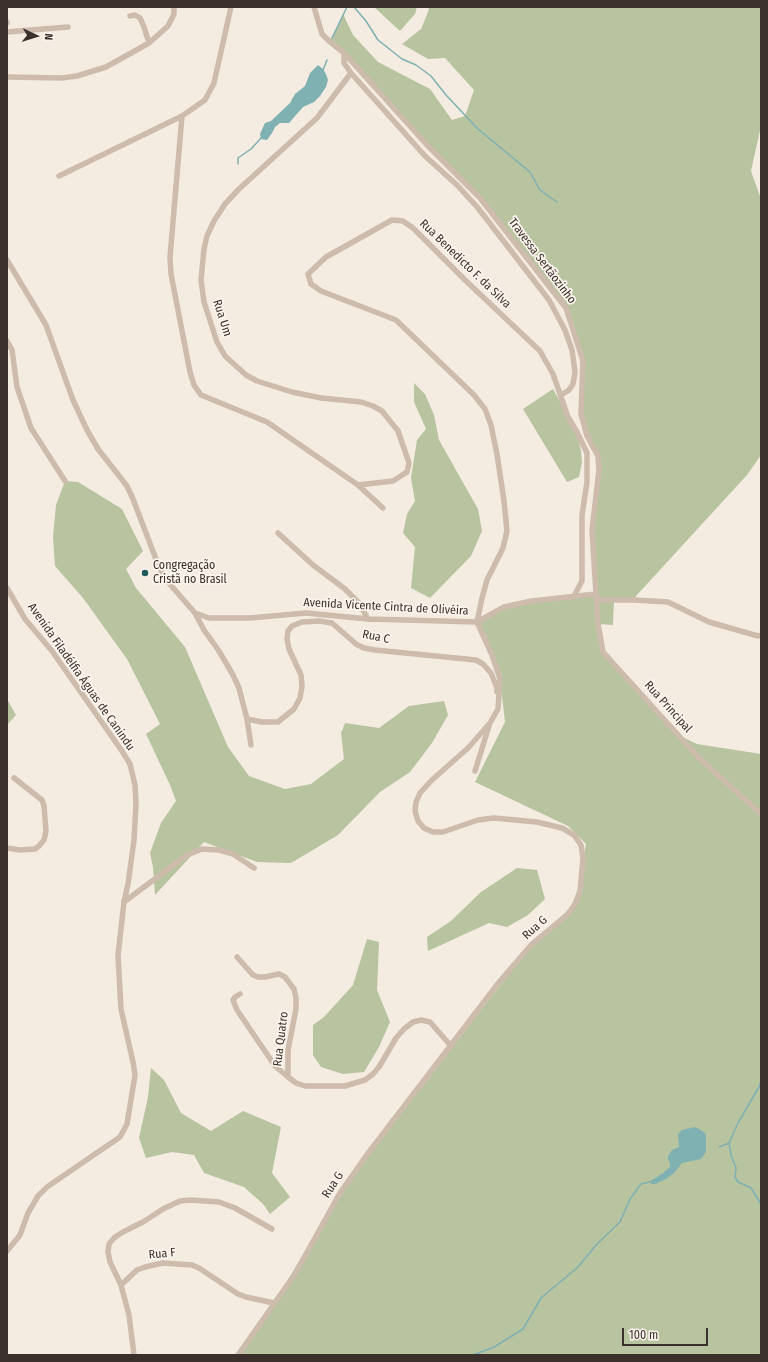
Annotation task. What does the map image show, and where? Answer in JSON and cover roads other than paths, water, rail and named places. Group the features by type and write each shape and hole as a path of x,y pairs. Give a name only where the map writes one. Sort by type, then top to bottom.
{"street":[{"path":"7,77 62,78 77,76 106,66 149,43 168,26 174,14 174,7"},
{"path":"59,176 182,116 205,100 214,83 231,7"},
{"name":"Travessa Sertãozinho","path":"314,7 322,34 344,53 427,144 480,198 566,308 583,361 581,414 587,436 598,456 599,470 592,530 596,594"},
{"path":"130,16 135,15 140,18 149,43"},
{"path":"7,32 68,27"},
{"path":"344,53 344,63 351,72 425,156 457,185 478,208 532,275 549,300 565,330 572,350 575,372 573,384 569,390 561,396"},
{"name":"Rua Um","path":"351,72 316,118 239,189 225,204 214,221 207,236 204,249 201,280 204,302 217,342 225,356 246,375 257,381 292,392 321,398 361,402 374,406 382,411 398,431 409,464 407,472 393,481 358,485"},
{"path":"182,116 170,257 171,274 190,372 194,385 202,396 267,422 358,485 383,508"},
{"name":"Rua Benedicto F. da Silva","path":"477,622 487,580 503,548 507,531 497,454 491,425 485,409 474,395 396,320 321,291 311,284 308,274 326,257 392,220 403,221 413,228 540,351 553,374 568,418 577,432 586,454 587,482 582,515 582,580 574,596"},
{"path":"7,260 46,325 73,400 87,430 98,449 127,486 159,567 172,587 195,613 204,630 219,650 233,676 239,688 247,719 251,745"},
{"path":"7,341 12,350 18,387 31,428 65,481"},
{"path":"278,533 313,565 345,589 359,603 368,620"},
{"name":"Avenida Filadélfia Águas de Canindu","path":"7,588 25,619 52,651 130,764 135,784 136,804 134,840 120,930 118,962 121,1009 133,1062 134,1075 127,1124 120,1137 47,1187 38,1196 28,1213 20,1235 7,1251"},
{"name":"Avenida Vicente Cintra de Olivéira","path":"195,613 209,618 250,618 306,613 368,620 477,622 504,607 532,601 596,594"},
{"name":"Rua Principal","path":"596,594 598,624 603,652 699,758 761,814"},
{"path":"596,600 668,602 709,622 758,636 761,635"},
{"name":"Rua C","path":"247,719 270,723 278,722 294,709 300,698 302,686 301,675 289,649 287,638 288,631 292,626 302,622 319,621 332,623 356,644 364,648 476,660 483,664 491,673 497,688 498,709"},
{"name":"Rua G","path":"238,1355 295,1274 340,1193 366,1156 500,981 532,944 568,914 576,904 580,891 583,858 581,845 574,835 562,828 537,822 494,818 478,820 443,832 433,832 424,828 418,821 415,811 416,802 420,793 432,780 468,748 490,723 498,709 500,679 492,655 477,622"},
{"path":"475,771 490,723"},
{"path":"7,848 20,850 34,849 44,840 46,831 44,806 42,800 14,778"},
{"path":"124,902 187,854 202,849 219,850 233,854 254,868"},
{"name":"Rua Quatro","path":"237,957 253,975 265,977 279,974 285,977 294,989 296,1009 288,1050 288,1077 296,1083 305,1086 345,1086 358,1083 373,1074 396,1038 404,1029 413,1022 421,1020 430,1022 451,1046"},
{"path":"240,994 235,996 233,1000 237,1010 275,1066 288,1077"},
{"path":"134,1355 129,1315 121,1286 110,1262 108,1252 109,1244 115,1237 163,1209 180,1201 191,1200 219,1202 235,1208 272,1229"},
{"name":"Rua F","path":"121,1286 137,1270 144,1267 163,1263 186,1264 200,1268 238,1294 274,1303"}],"water":[{"path":"318,65 323,69 328,80 326,87 320,96 314,102 303,107 289,123 280,123 275,127 267,140 261,139 260,134 265,123 271,121 290,103 295,94 305,86 310,73"},
{"path":"695,1127 705,1133 706,1136 706,1152 701,1159 682,1163 674,1173 666,1179 655,1184 651,1184 652,1180 670,1167 668,1156 672,1150 679,1147 678,1134 682,1130"}],"waterway":[{"path":"332,38 347,7"},
{"path":"354,7 366,21 378,40 402,59 416,65 431,76 446,95 478,129 530,172 540,190 557,202"},
{"path":"323,70 327,60"},
{"path":"238,164 238,158 251,149 262,137"},
{"path":"719,1147 729,1143 761,1081"},
{"path":"729,1143 731,1155 736,1168 735,1177 738,1182 751,1188 761,1204"},
{"path":"473,1355 494,1347 523,1329 541,1298 578,1267 597,1244 620,1222 630,1199 641,1184 653,1181"}],"place":[{"name":"Congregação Cristã no Brasil","path":"145,573"}]}
